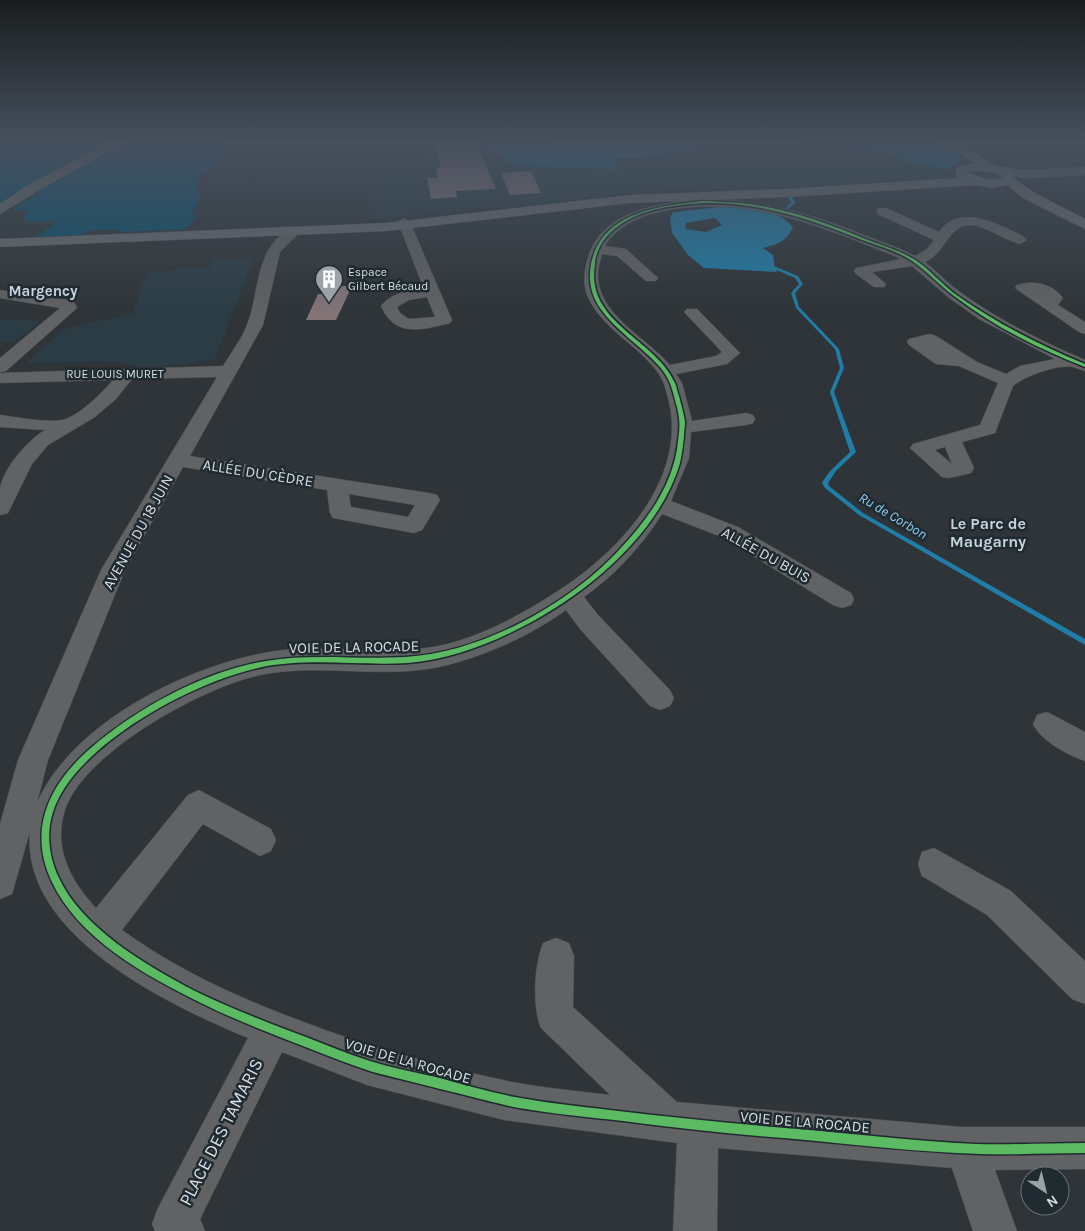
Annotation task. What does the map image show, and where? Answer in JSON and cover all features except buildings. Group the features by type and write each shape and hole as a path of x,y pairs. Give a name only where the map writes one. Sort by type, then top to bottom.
{"main road":[{"path":"0,210 14,200"},
{"path":"404,224 592,200"},
{"path":"0,243 165,236 270,240 289,232 404,224 616,200"},
{"path":"1038,200 1083,225"}],"street":[{"name":"VOIE DE LA ROCADE","path":"1079,364 1001,327 950,292 913,260 804,215 750,204 690,204 649,211 622,222 604,236 596,249 592,261 591,278 597,301 613,322 666,372 681,407 682,427 680,454 671,480 659,505 648,522 616,559 570,597 530,621 486,642 444,655 403,660 288,660 249,666 169,700 128,723 92,751 63,784 51,803 46,825 45,847 48,866 64,897 98,933 150,971 201,1000 273,1030 366,1065 511,1101 683,1124 967,1149 1085,1148"},
{"path":"882,211 942,239"},
{"path":"879,284 861,272 913,260 931,253 946,231 952,226 968,222 985,223 1020,240"},
{"path":"404,224 432,292"},
{"name":"AVENUE DU 18 JUIN","path":"0,882 33,760 113,570 255,325 270,240"},
{"path":"596,249 620,252 651,278"},
{"path":"0,294 69,305 69,308 0,367"},
{"path":"1050,306 1085,329"},
{"path":"666,372 721,360 732,353 692,312"},
{"path":"964,361 987,374 1008,381"},
{"path":"950,440 988,429 1008,381 1012,376 1030,369 1079,364"},
{"name":"RUE LOUIS MURET","path":"0,378 100,373 126,376 230,371"},
{"path":"0,508 23,462 41,441 88,413 110,395 126,376"},
{"path":"682,427 704,426 746,419"},
{"path":"0,421 64,426"},
{"name":"ALLÉE DU CÈDRE","path":"178,460 337,485"},
{"name":"ALLÉE DU BUIS","path":"659,505 730,532 842,599"},
{"path":"570,597 589,622 660,698"},
{"path":"1047,724 1085,748"},
{"path":"98,933 199,805 260,840"},
{"path":"934,864 999,903 1085,986"},
{"path":"556,956 554,1015 683,1124 695,1231"},
{"name":"PLACE DES TAMARIS","path":"183,1231 174,1224 273,1030"},
{"path":"967,1149 995,1231"}],"shaded area":[{"path":"26,200 199,200 192,214 195,218 186,229 124,232 102,230 89,231 80,235 36,237 58,221 25,222 25,216 28,211 15,211 14,209"},
{"path":"370,200 567,200 499,208 498,206 371,220"},
{"path":"720,207 759,209 778,215 793,227 781,242 763,248 773,255 777,272 704,268 688,255 672,233 670,218 673,212","holes":["715,218 722,225 706,232 685,229 686,223"]},
{"path":"254,257 215,359 181,365 137,367 120,362 26,363 64,329 133,313 141,286 149,272 210,267 214,260"},
{"path":"0,320 41,321 14,342 0,342"}],"waterway":[{"name":"Ru de Corbon","path":"787,208 793,203 792,200"},
{"name":"Ru de Corbon","path":"768,265 797,277 801,284 793,293 797,307 837,349 842,368 832,392 853,452 830,474 825,483 827,487 861,514 1085,642"}],"cycle path":[{"path":"1085,366 1034,343 984,315 953,294 917,263 905,256 810,219 757,206 703,202 675,205 632,217 617,225 600,243 596,251 591,274 594,293 603,310 663,367 673,383 683,421 679,458 665,494 642,528 614,559 583,586 550,609 519,626 464,649 441,656 407,660 318,659 274,662 226,674 168,699 111,735 87,756 67,778 53,801 46,824 45,836 51,871 62,892 83,919 123,953 166,980 216,1006 367,1065 513,1102 638,1118 914,1145 977,1149 1085,1148"}],"place":[{"name":"Espace Gilbert Bécaud","path":"329,303"}],"district":[{"name":"Margency","path":"43,291"},
{"name":"Le Parc de Maugarny","path":"988,532"}]}
